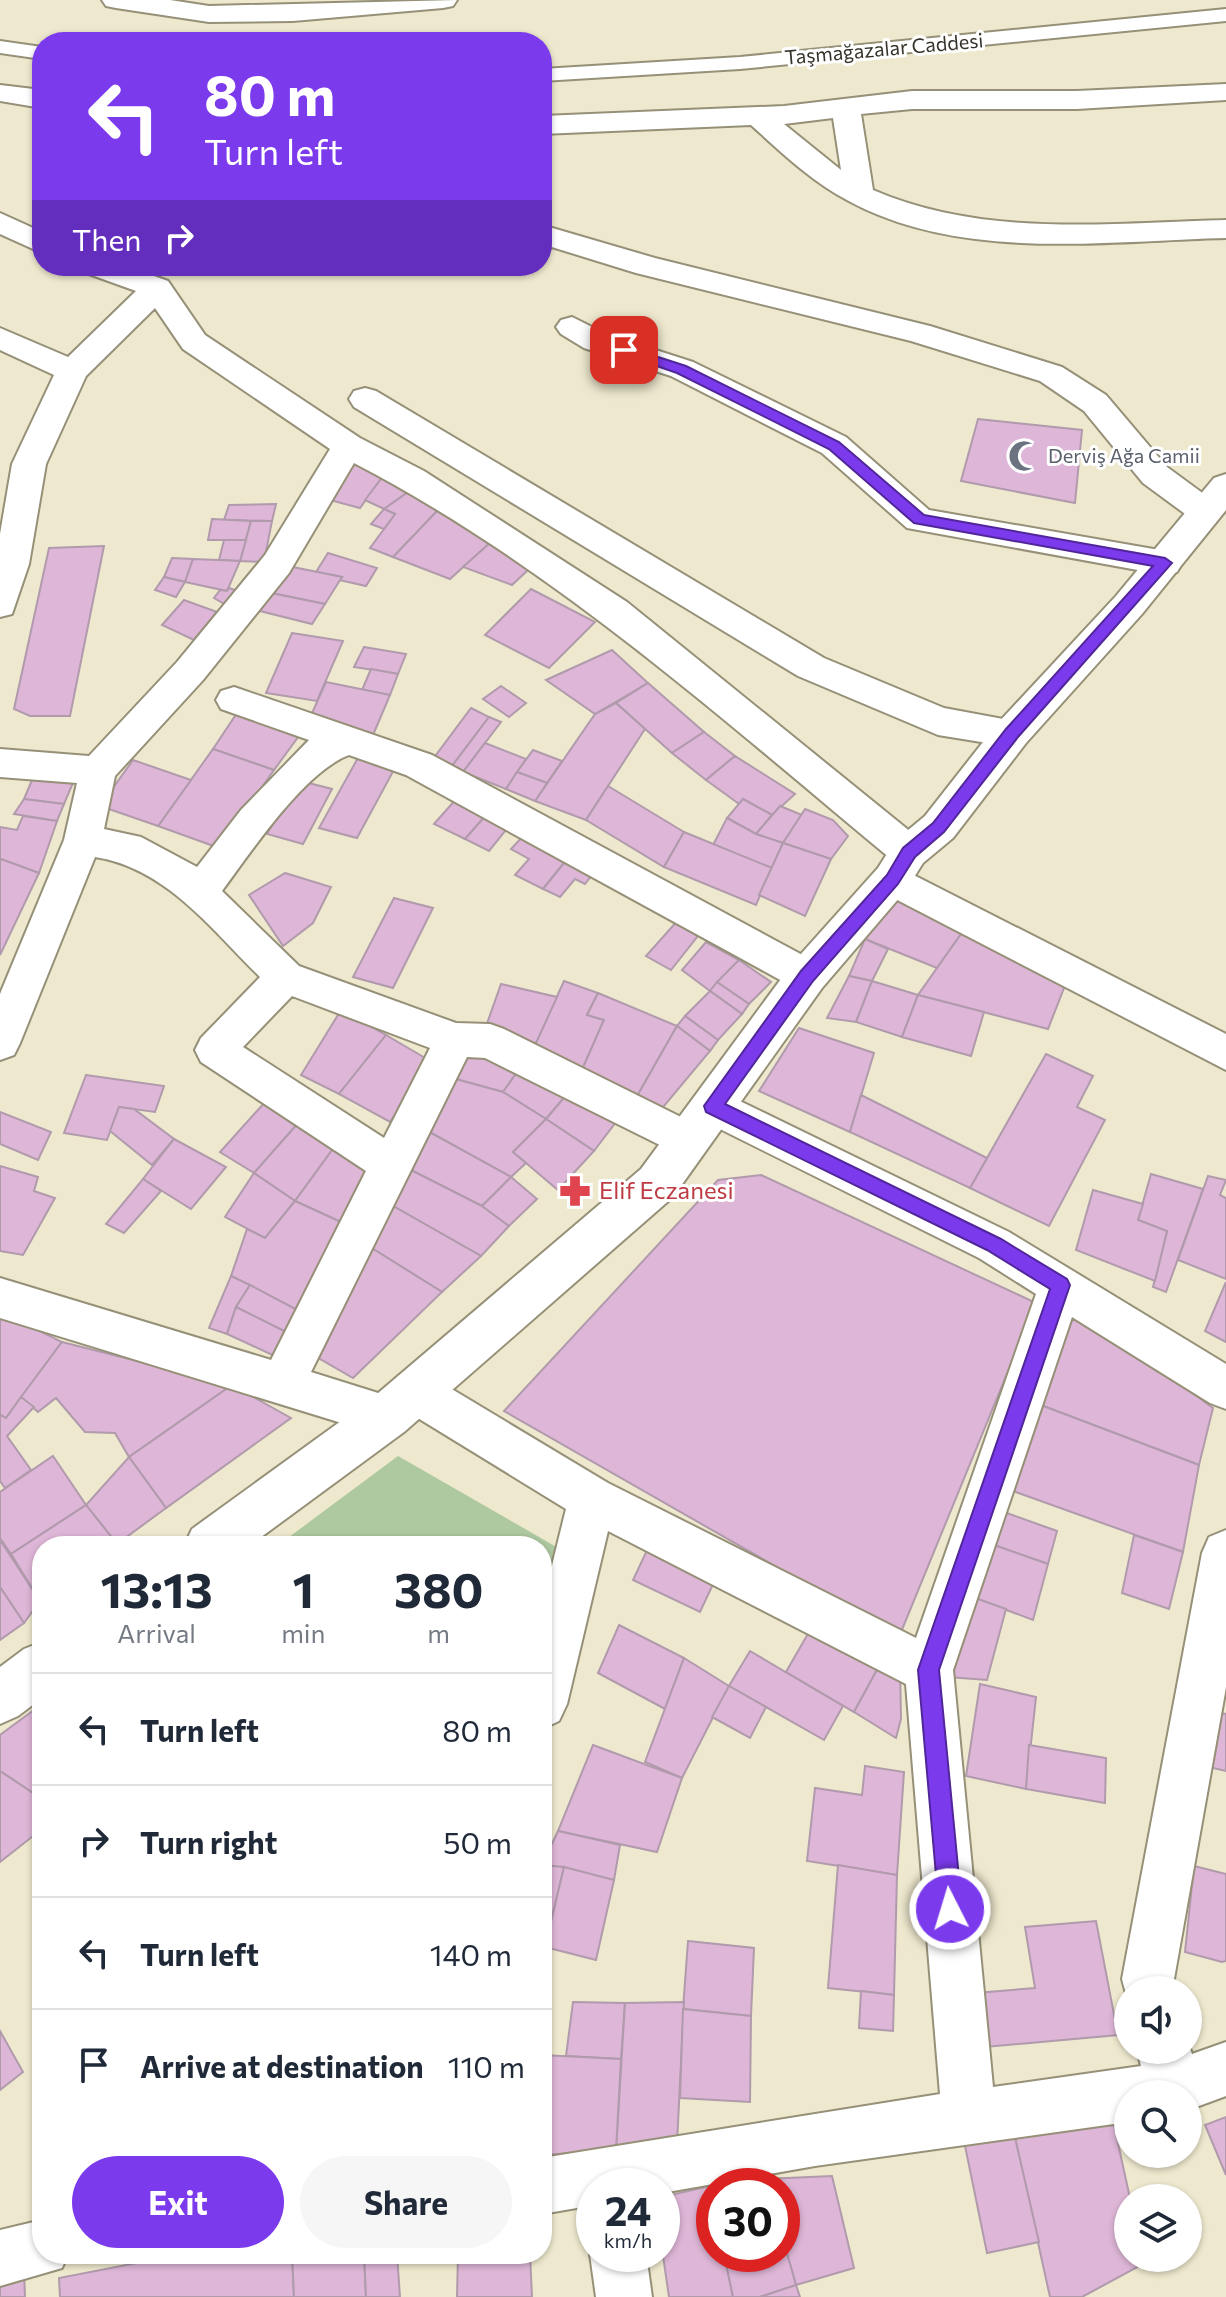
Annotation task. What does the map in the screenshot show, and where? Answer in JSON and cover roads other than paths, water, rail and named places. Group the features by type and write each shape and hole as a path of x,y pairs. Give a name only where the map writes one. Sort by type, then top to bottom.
{"main road":[{"path":"222,1536 401,1403 657,1183 807,976 901,866 939,827 1012,733 1165,563 1215,498"},
{"path":"0,1698 32,1674"}],"street":[{"path":"116,0 209,14 293,13 443,0"},
{"path":"209,14 234,0"},
{"name":"Taşmağazalar Caddesi","path":"552,74 740,63 1226,15"},
{"path":"0,47 32,52"},
{"path":"552,125 758,116 912,100 1077,100 1226,92"},
{"path":"0,93 32,98"},
{"path":"846,108 859,195"},
{"path":"758,116 808,159 859,195 911,218 1061,233 1226,229"},
{"path":"0,222 32,239"},
{"path":"552,237 647,266 919,333 1051,374 1095,403 1155,475 1215,498"},
{"path":"124,276 157,288 194,342 348,446 412,479 615,611 901,866 1226,1053"},
{"path":"0,605 12,564 29,464 72,371 157,288"},
{"path":"572,327 595,341 682,369 834,445 919,520 1165,563"},
{"path":"0,338 72,371"},
{"path":"365,399 811,667 938,721 1012,733"},
{"path":"0,1043 9,1001 83,840 98,771 190,671 277,564 348,446"},
{"path":"234,700 419,765 807,976"},
{"path":"199,893 254,820 317,752 348,740"},
{"path":"0,763 98,771"},
{"path":"83,840 128,847 182,876 285,977 455,1040 490,1041 686,1140"},
{"path":"285,977 215,1050 391,1165"},
{"path":"283,1383 455,1040"},
{"path":"713,1106 994,1245 1226,1388"},
{"path":"969,2118 929,1670 1061,1285"},
{"path":"0,1298 283,1383 401,1403 929,1670"},
{"path":"552,1663 592,1499"},
{"path":"1149,1976 1226,1553"},
{"path":"1162,2080 1226,2069"},
{"path":"669,2168 815,2139 969,2118 1114,2089"},
{"path":"552,2185 576,2183"},
{"path":"0,2258 32,2250"},
{"path":"621,2272 624,2297"}],"place":[{"name":"Derviş Ağa Camii","path":"1024,456"},
{"name":"Elif Eczanesi","path":"575,1191"}]}
